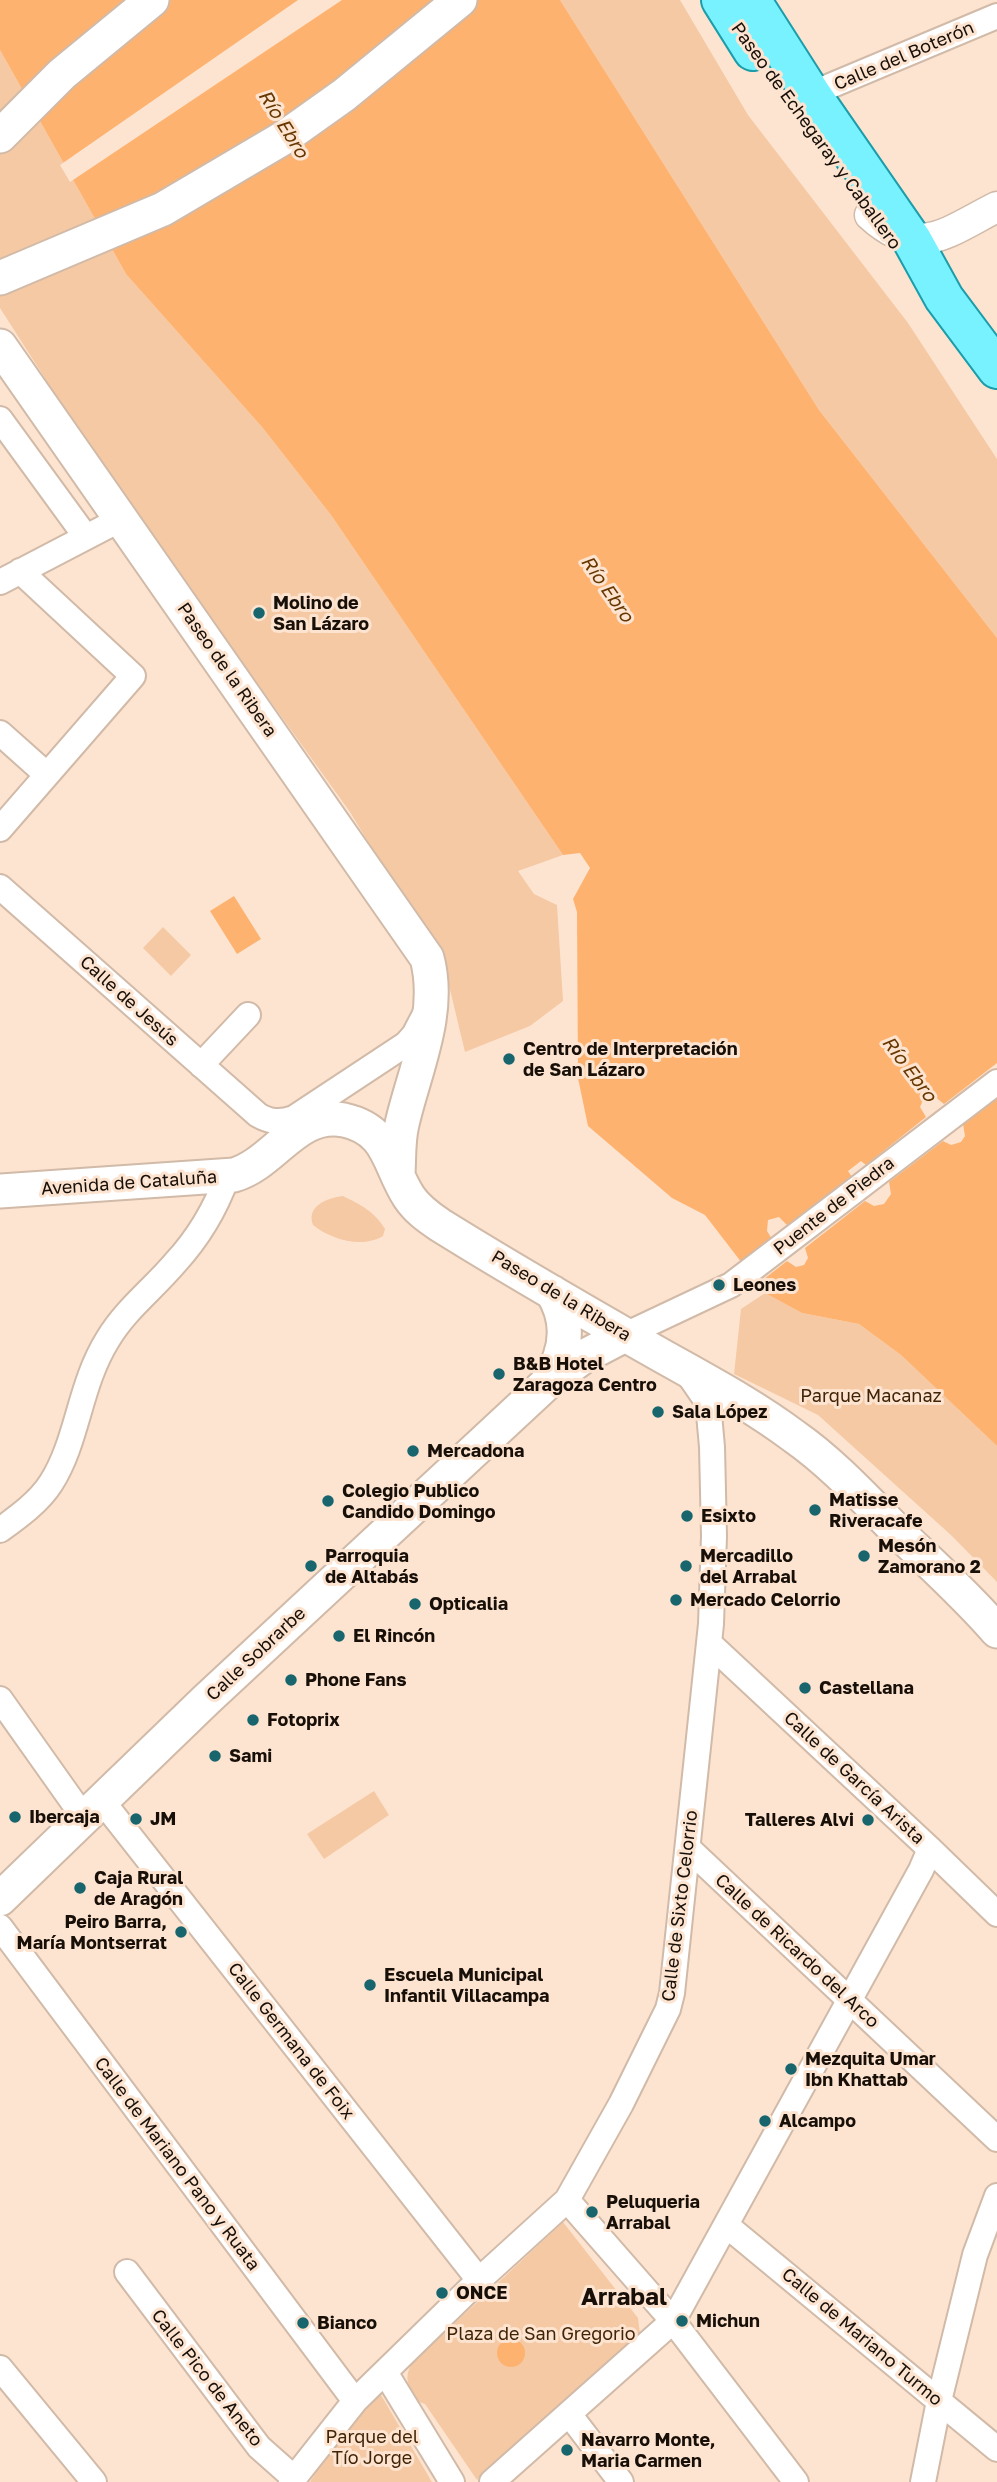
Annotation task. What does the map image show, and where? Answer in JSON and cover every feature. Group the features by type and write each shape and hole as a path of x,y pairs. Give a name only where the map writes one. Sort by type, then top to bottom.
{"main road":[{"path":"0,136 62,74 152,0"},
{"path":"0,278 163,209 285,137 344,95 460,0"},
{"name":"Paseo de Echegaray y Caballero","path":"721,0 755,54 886,237 944,298 997,369"},
{"name":"Paseo de Echegaray y Caballero","path":"751,0 811,94 912,240 944,298"},
{"name":"Paseo de la Ribera","path":"0,346 427,958 432,983 423,1051 401,1125 398,1174 404,1189 422,1212 781,1427 815,1453 953,1585 997,1631"},
{"path":"242,1171 309,1124 342,1120 368,1129 377,1137 391,1157 398,1174"},
{"name":"Avenida de Cataluña","path":"0,1191 242,1171"},
{"name":"Calle Sobrarbe","path":"546,1384 560,1360 566,1338 560,1307 552,1292"},
{"name":"Calle Sobrarbe","path":"0,1899 226,1682 546,1384 583,1357 625,1335"}],"street":[{"name":"Calle del Boterón","path":"811,94 997,16"},
{"path":"870,215 892,233 912,240 936,236 997,207"},
{"path":"0,419 86,537"},
{"path":"0,830 133,677 10,577 121,519"},
{"path":"0,733 46,774"},
{"name":"Calle de Jesús","path":"0,887 258,1115"},
{"name":"Paseo de la Ribera","path":"258,1115 274,1121 293,1118 390,1055 414,1035 430,1001"},
{"path":"201,1065 248,1014"},
{"name":"Puente de Piedra","path":"625,1335 731,1285 997,1082"},
{"path":"0,1530 32,1505 50,1485 62,1464 85,1385 98,1356 125,1315 173,1266 203,1228 218,1201 242,1171 263,1139 258,1115"},
{"name":"Calle de Sixto Celorrio","path":"293,2480 355,2402 479,2280 567,2200 621,2104 668,2009 689,1849 695,1764 709,1643 714,1536 708,1402 684,1368"},
{"name":"Calle de García Arista","path":"709,1643 997,1914"},
{"name":"Calle Germana de Foix","path":"0,1699 479,2280"},
{"name":"Calle de Ricardo del Arco","path":"689,1849 997,2139"},
{"path":"492,2482 673,2321 921,1870 930,1849"},
{"name":"Calle de Mariano Pano y Ruata","path":"0,1927 355,2402"},
{"path":"923,2482 939,2400 975,2255 997,2196"},
{"path":"567,2200 673,2321 796,2482"},
{"name":"Calle de Mariano Turmo","path":"726,2225 997,2449"},
{"name":"Calle Pico de Aneto","path":"127,2273 259,2447 293,2480"},
{"path":"0,2368 94,2482"},
{"path":"385,2372 452,2482"},
{"path":"569,2414 621,2482"}],"green space":[{"path":"560,0 680,0 748,115 908,323 997,459 997,638 819,410"},
{"path":"0,50 126,274 262,427 331,515 563,855 518,871 534,894 557,905 563,1001 530,1026 465,1052 445,969 350,812 99,463 0,308"},
{"path":"163,927 191,955 171,976 143,948"},
{"path":"343,1196 372,1213 385,1229 383,1236 366,1242 347,1241 313,1225 312,1213 319,1204"},
{"name":"Parque Macanaz","path":"765,1293 802,1313 859,1324 901,1355 997,1446 997,1582 952,1536 818,1415 734,1374 741,1309"},
{"path":"374,1791 389,1815 324,1859 307,1834"},
{"name":"Plaza de San Gregorio","path":"563,2222 638,2318 640,2334 477,2480 425,2404 416,2401 408,2382 409,2368"},
{"name":"Parque del Tío Jorge","path":"381,2395 432,2482 310,2482 350,2416 364,2399"}],"water":[{"name":"Río Ebro","path":"0,0 560,0 819,410 997,638 997,1446 901,1355 859,1324 802,1313 765,1293 705,1215 672,1198 588,1126 578,1078 577,912 573,899 590,868 580,853 563,855 331,515 262,427 126,274 0,50"},
{"path":"234,896 261,939 237,954 210,911"},
{"path":"511,2339 521,2343 525,2353 521,2363 511,2367 501,2363 497,2353 501,2343"}],"pier":[{"path":"298,0 342,0 70,182 60,165"},
{"path":"997,1063 997,1098 963,1124 965,1136 961,1142 951,1145 943,1141 889,1182 891,1194 884,1204 874,1206 865,1201 805,1248 808,1258 804,1265 796,1267 787,1261 755,1286 738,1264 772,1239 767,1231 768,1220 779,1217 788,1226 852,1177 848,1171 861,1161 866,1165 926,1117 920,1107 924,1098 934,1096 944,1104"}],"place":[{"name":"Molino de San Lázaro","path":"259,613"},
{"name":"Centro de Interpretación de San Lázaro","path":"509,1059"},
{"name":"Leones","path":"719,1285"},
{"name":"B&B Hotel Zaragoza Centro","path":"499,1374"},
{"name":"Sala López","path":"658,1412"},
{"name":"Mercadona","path":"413,1451"},
{"name":"Colegio Publico Candido Domingo","path":"328,1501"},
{"name":"Matisse Riveracafe","path":"815,1510"},
{"name":"Esixto","path":"687,1516"},
{"name":"Mesón Zamorano 2","path":"864,1556"},
{"name":"Parroquia de Altabás","path":"311,1566"},
{"name":"Mercadillo del Arrabal","path":"686,1566"},
{"name":"Mercado Celorrio","path":"676,1600"},
{"name":"Opticalia","path":"415,1604"},
{"name":"El Rincón","path":"339,1636"},
{"name":"Phone Fans","path":"291,1680"},
{"name":"Castellana","path":"805,1688"},
{"name":"Fotoprix","path":"253,1720"},
{"name":"Sami","path":"215,1756"},
{"name":"Ibercaja","path":"15,1817"},
{"name":"JM","path":"136,1819"},
{"name":"Talleres Alvi","path":"868,1820"},
{"name":"Caja Rural de Aragón","path":"80,1888"},
{"name":"Peiro Barra, María Montserrat","path":"181,1932"},
{"name":"Escuela Municipal Infantil Villacampa","path":"370,1985"},
{"name":"Mezquita Umar Ibn Khattab","path":"791,2069"},
{"name":"Alcampo","path":"765,2121"},
{"name":"Peluqueria Arrabal","path":"592,2212"},
{"name":"ONCE","path":"442,2293"},
{"name":"Michun","path":"682,2321"},
{"name":"Bianco","path":"303,2323"},
{"name":"Navarro Monte, Maria Carmen","path":"567,2450"}],"district":[{"name":"Arrabal","path":"624,2297"}]}
